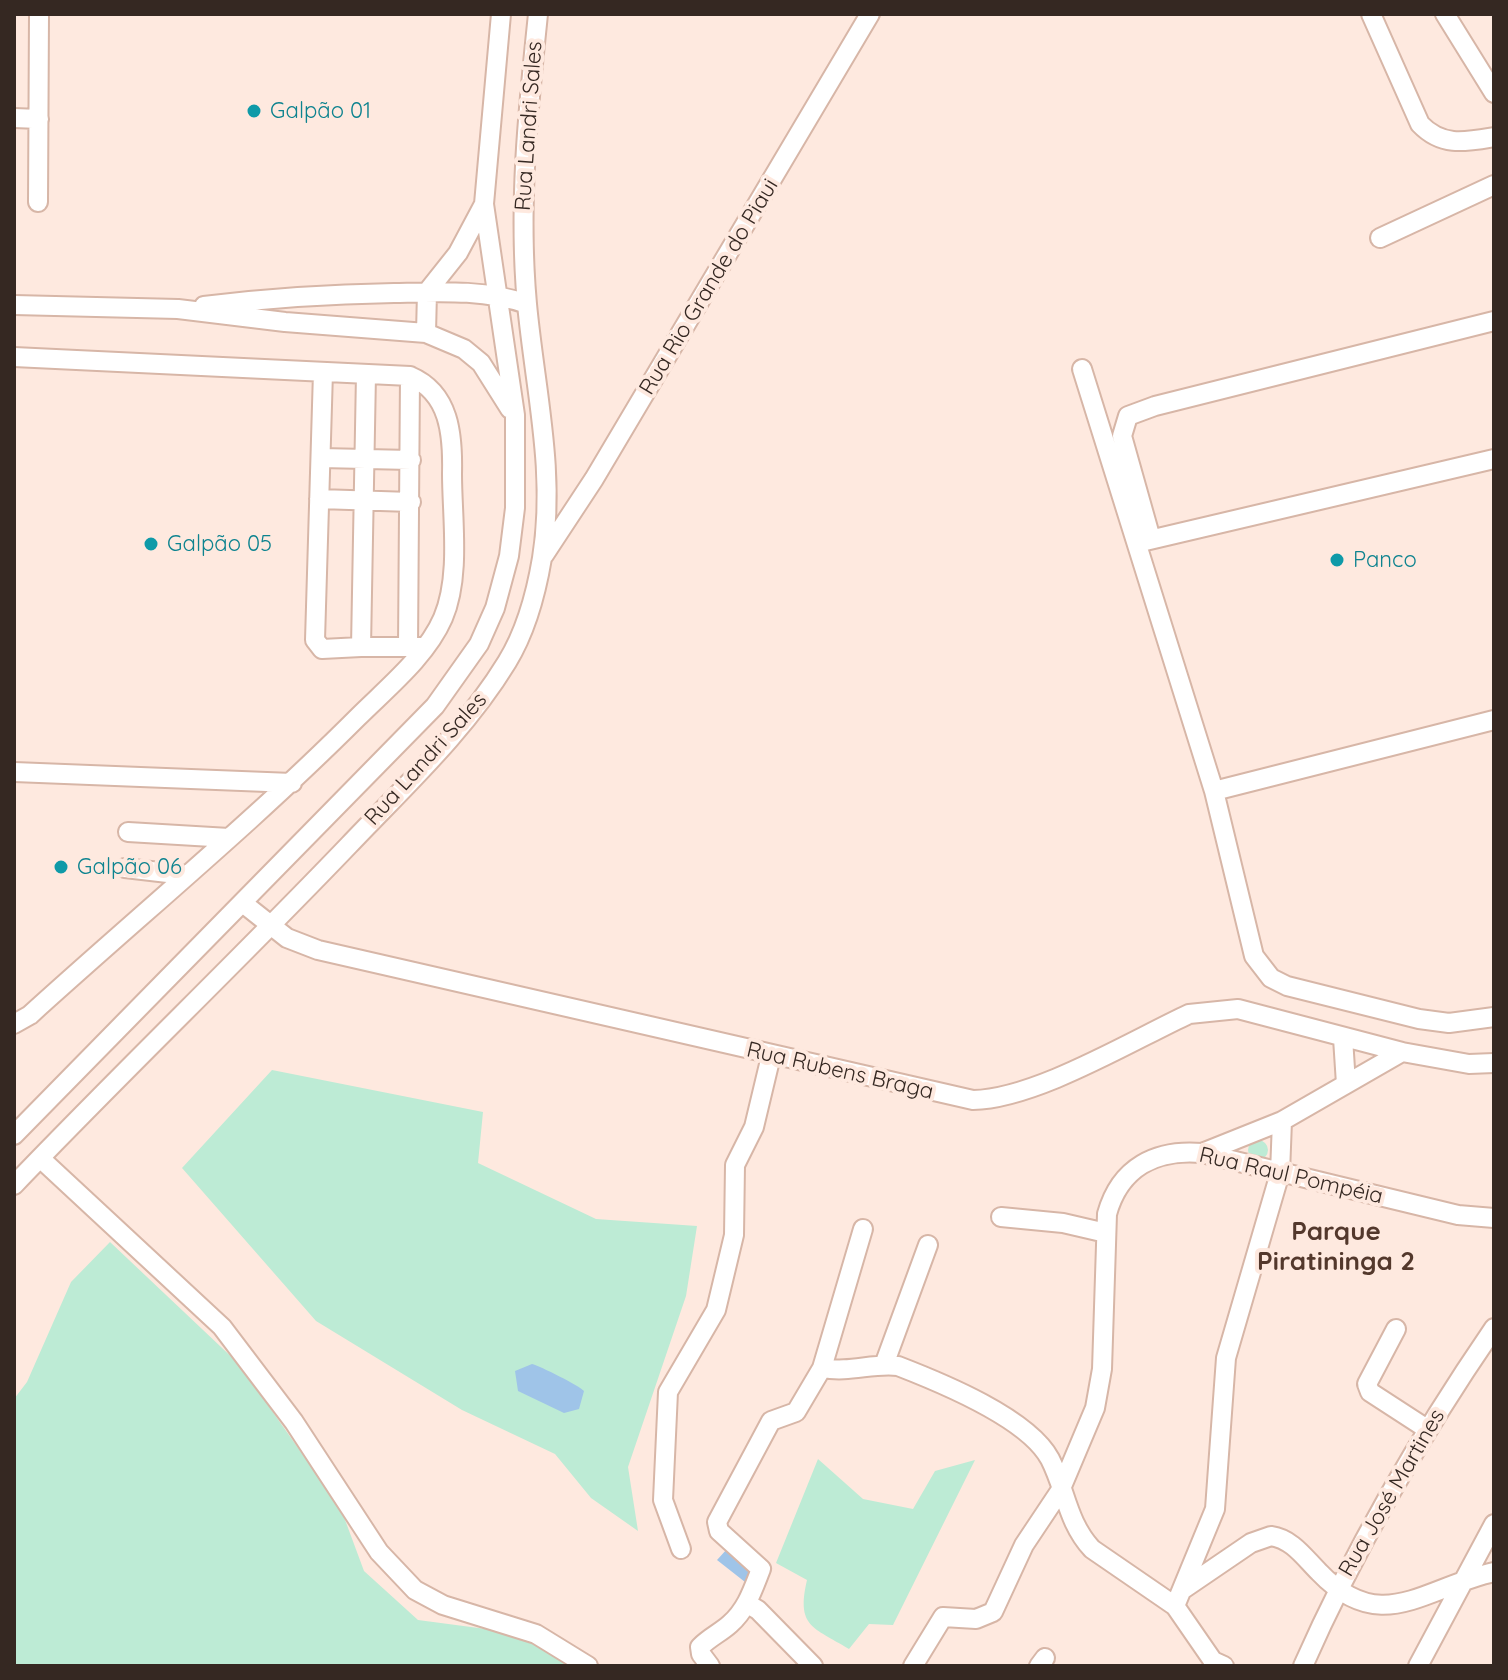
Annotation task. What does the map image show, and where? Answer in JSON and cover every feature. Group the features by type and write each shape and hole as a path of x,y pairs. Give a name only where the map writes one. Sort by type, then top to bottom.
{"street":[{"path":"38,202 39,14"},
{"name":"Rua Landri Sales","path":"14,1135 435,706 479,644 495,608 509,556 515,508 515,415 484,204 501,14"},
{"name":"Rua Landri Sales","path":"14,1185 271,927 443,746 487,691 521,635 543,557 549,488 527,304 524,174 538,14"},
{"name":"Rua Rio Grande do Piaui","path":"543,557 594,479 870,14"},
{"path":"1371,14 1420,124 1430,134 1444,141 1462,142 1494,137"},
{"path":"1445,14 1494,93"},
{"path":"14,118 39,119"},
{"path":"1380,238 1494,185"},
{"path":"426,333 427,292 458,253 484,204"},
{"path":"178,309 286,295 427,292 496,294 527,304"},
{"path":"14,305 178,309 426,333 464,349 481,363 515,415 542,417"},
{"path":"1494,321 1155,406 1128,416 1122,436 1145,541 1214,791 1254,956 1271,978 1287,986 1419,1019 1449,1023 1494,1017"},
{"path":"14,357 410,376 424,382 437,395 453,444 450,596 444,616 292,783 30,1015 14,1024"},
{"path":"1082,369 1145,541"},
{"path":"323,372 315,640 322,649 416,647"},
{"path":"361,647 366,374"},
{"path":"410,376 416,647"},
{"path":"321,458 411,460"},
{"path":"1145,541 1494,459"},
{"path":"319,499 411,502"},
{"path":"1214,791 1494,720"},
{"path":"14,772 292,783"},
{"path":"128,832 229,838"},
{"path":"125,868 185,875"},
{"name":"Rua Rubens Braga","path":"244,904 287,938 318,950 939,1094 991,1100 1027,1091 1205,1010 1238,1009 1402,1052 1469,1064 1494,1063"},
{"path":"1343,1038 1346,1084"},
{"path":"1202,1153 1282,1121 1402,1052"},
{"path":"681,1549 663,1500 668,1392 716,1310 734,1235 735,1165 754,1127 771,1056"},
{"path":"1178,1598 1215,1509 1226,1358 1280,1173 1282,1121"},
{"name":"Rua Raul Pompéia","path":"913,1666 943,1617 976,1619 993,1612 1024,1545 1060,1491 1095,1408 1102,1369 1106,1233 1111,1198 1135,1170 1161,1154 1177,1151 1202,1153 1458,1215 1494,1218"},
{"path":"40,1158 222,1327 255,1367 379,1552 415,1590 443,1605 536,1634 588,1666"},
{"path":"1001,1217 1063,1223 1106,1233"},
{"path":"710,1666 700,1647 711,1635 729,1625 748,1604 761,1569 719,1531 717,1522 771,1421 790,1417 796,1412 822,1368 863,1229"},
{"path":"884,1365 928,1245"},
{"name":"Rua José Martines","path":"1303,1666 1336,1590 1371,1522 1427,1429 1494,1328"},
{"path":"1396,1329 1367,1384 1370,1392 1427,1429"},
{"path":"822,1368 854,1372 884,1365 910,1371 1018,1423 1049,1459 1073,1524 1092,1549 1178,1598 1216,1664"},
{"path":"1418,1666 1494,1524"},
{"path":"1178,1598 1251,1543 1271,1536 1291,1543 1336,1590 1356,1602 1384,1606 1405,1602 1494,1572"},
{"path":"748,1604 813,1666"}],"green space":[{"path":"272,1070 483,1112 478,1163 596,1219 697,1226 686,1296 628,1467 638,1531 591,1498 555,1454 462,1410 316,1321 182,1168"},
{"path":"1254,1140 1262,1140 1268,1150 1262,1160 1254,1160 1248,1154 1248,1146"},
{"path":"110,1242 239,1364 341,1509 364,1571 418,1620 524,1634 574,1666 14,1666 14,1399 27,1382 71,1282"},
{"path":"818,1459 863,1499 913,1509 935,1471 975,1460 893,1625 869,1624 849,1649 810,1624 804,1608 807,1580 776,1563"}],"water":[{"path":"532,1364 584,1391 579,1409 564,1413 518,1391 515,1371"},
{"path":"727,1549 754,1571 745,1582 717,1560"}],"place":[{"name":"Galpão 01","path":"254,111"},
{"name":"Galpão 05","path":"151,544"},
{"name":"Panco","path":"1337,560"},
{"name":"Galpão 06","path":"61,867"}],"district":[{"name":"Parque Piratininga 2","path":"1336,1247"}]}
